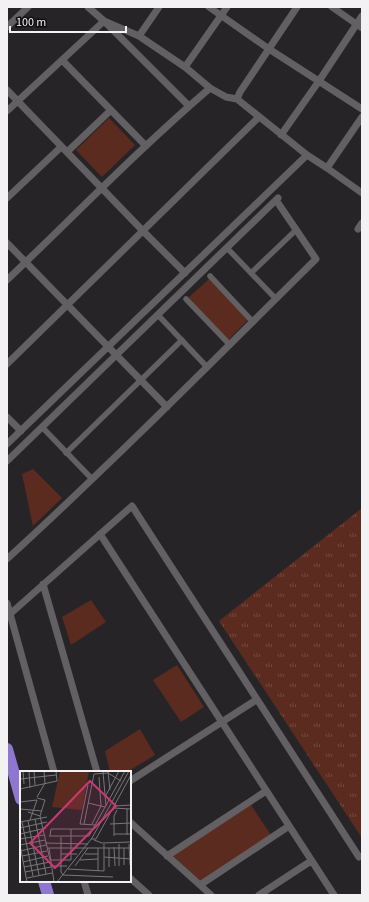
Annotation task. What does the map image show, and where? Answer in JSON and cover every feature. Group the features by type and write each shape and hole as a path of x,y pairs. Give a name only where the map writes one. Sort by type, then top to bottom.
{"highway":[{"path":"7,749 20,795"},
{"path":"44,882 48,895"}],"street":[{"path":"88,7 190,106"},
{"path":"139,36 159,7"},
{"path":"209,7 268,49 362,109"},
{"path":"185,67 227,7"},
{"path":"237,100 240,92 297,7"},
{"path":"332,7 359,26"},
{"path":"7,27 26,8"},
{"path":"281,135 359,26 362,16"},
{"path":"104,21 139,36 185,67 210,88 226,97 237,100 307,155 362,193"},
{"path":"7,111 104,21"},
{"path":"62,60 146,146"},
{"path":"7,280 101,188 210,88"},
{"path":"7,90 185,273"},
{"path":"7,198 111,110"},
{"path":"7,364 259,117"},
{"path":"327,168 362,117"},
{"path":"7,444 307,155"},
{"path":"7,461 277,199 316,259 50,520 7,559"},
{"path":"251,273 296,230"},
{"path":"7,243 166,407"},
{"path":"227,248 276,299"},
{"path":"210,276 253,322"},
{"path":"186,299 230,345"},
{"path":"158,315 207,367"},
{"path":"66,453 182,340"},
{"path":"7,417 21,431"},
{"path":"42,427 92,479"},
{"path":"10,614 132,506 256,700 359,857"},
{"path":"100,534 334,895"},
{"path":"43,584 97,771"},
{"path":"7,603 54,771"},
{"path":"131,780 256,700"},
{"path":"167,856 266,791"},
{"path":"131,823 211,895"},
{"path":"200,886 289,826"},
{"path":"259,895 311,860"},
{"path":"131,879 145,894"},
{"path":"84,882 88,895"}],"green space":[{"path":"109,118 135,145 102,177 76,150"},
{"path":"209,279 248,320 228,340 188,298"},
{"path":"33,469 62,498 33,526 22,474"},
{"path":"362,508 362,838 219,621"},
{"path":"91,600 106,622 71,645 62,617"},
{"path":"177,665 204,707 181,722 153,680"},
{"path":"140,729 155,755 129,771 110,771 105,751"},
{"path":"251,805 271,835 201,882 174,857 174,854"}]}
